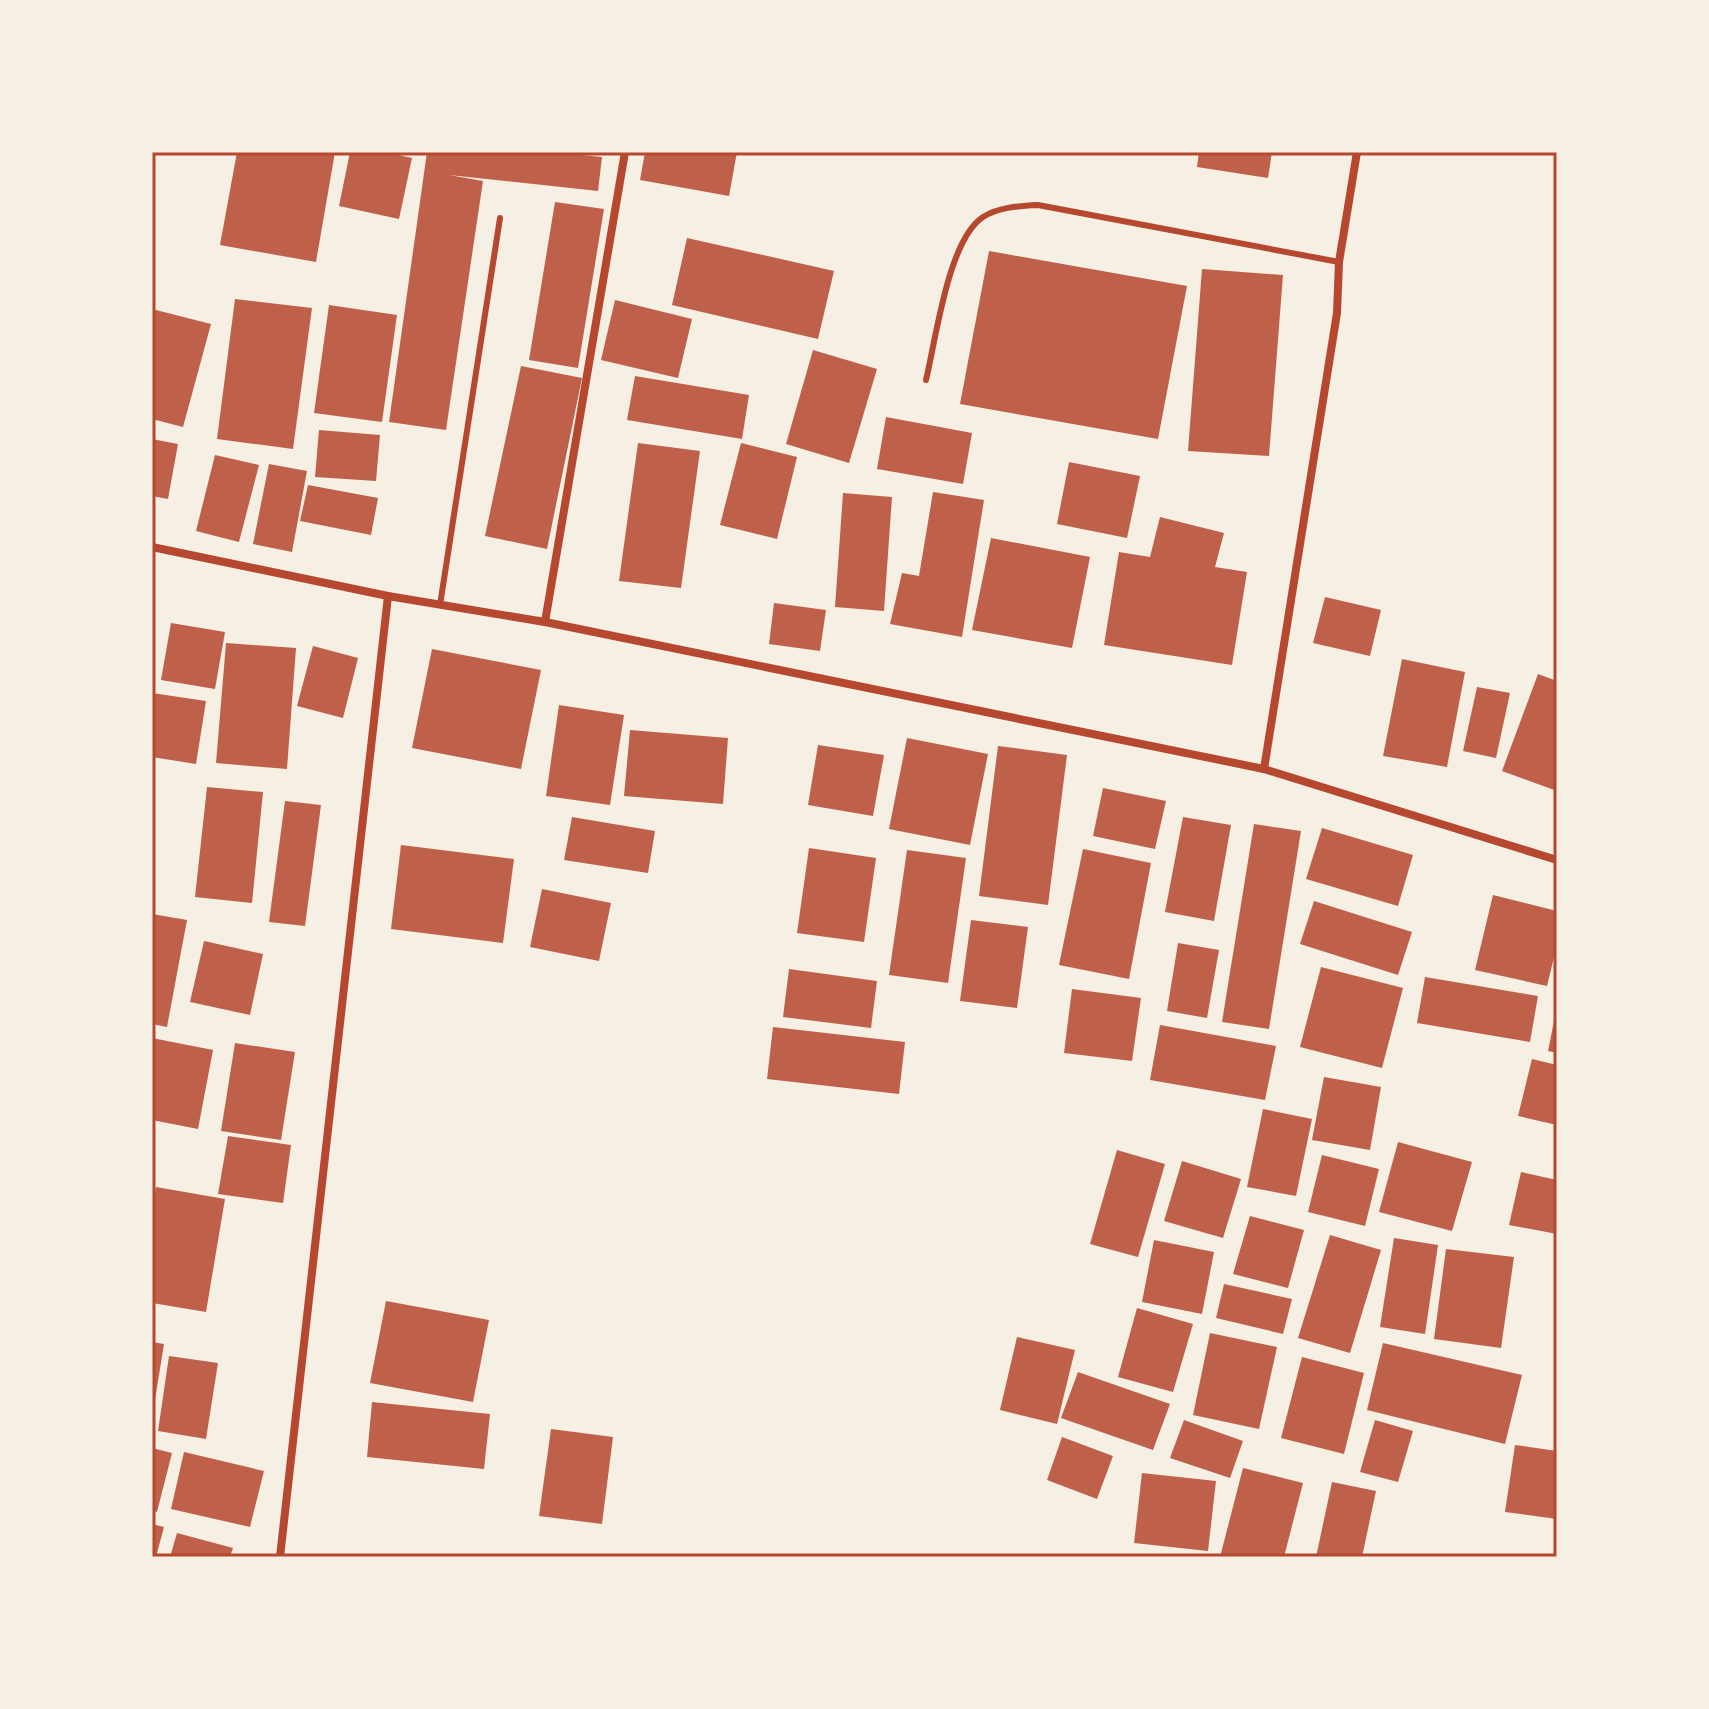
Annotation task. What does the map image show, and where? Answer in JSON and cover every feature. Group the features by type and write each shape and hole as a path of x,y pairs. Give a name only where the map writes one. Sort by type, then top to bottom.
{"street":[{"path":"545,622 625,152"},
{"path":"1264,769 1337,313 1339,262 1357,152"},
{"path":"152,547 388,596 545,622 1264,769 1557,860"},
{"path":"280,1557 388,596"}],"lane":[{"path":"926,380 953,269 967,233 983,217 1005,208 1038,205 1339,262"},
{"path":"440,605 500,218"}],"building":[{"path":"237,152 335,152 316,262 220,245"},
{"path":"350,152 384,152 412,158 399,219 339,206"},
{"path":"427,152 550,152 602,157 598,191 449,175 483,181 446,430 389,422"},
{"path":"645,152 737,152 729,196 640,180"},
{"path":"1199,152 1272,152 1268,178 1197,167"},
{"path":"555,202 604,209 578,368 529,360"},
{"path":"687,238 834,271 818,339 672,305"},
{"path":"989,251 1187,286 1158,439 960,404"},
{"path":"1202,269 1283,275 1269,456 1188,451"},
{"path":"235,299 312,308 293,449 217,439"},
{"path":"615,300 692,319 678,378 601,360"},
{"path":"329,305 397,315 382,422 314,413"},
{"path":"152,309 211,324 183,427 152,419"},
{"path":"813,350 877,369 849,463 786,444"},
{"path":"521,366 582,378 547,549 485,536"},
{"path":"635,376 749,395 742,439 627,420"},
{"path":"886,417 972,433 963,484 877,469"},
{"path":"319,430 380,435 376,481 315,477"},
{"path":"152,439 178,444 168,499 152,496"},
{"path":"638,443 700,451 681,588 619,581"},
{"path":"741,443 797,457 777,539 720,525"},
{"path":"215,455 259,465 239,542 196,531"},
{"path":"1069,462 1140,476 1127,538 1057,524"},
{"path":"269,464 307,471 292,552 253,544"},
{"path":"308,485 378,498 371,535 300,521"},
{"path":"933,492 984,500 962,637 890,624 902,573 919,576"},
{"path":"843,493 892,497 884,611 835,607"},
{"path":"1160,517 1224,533 1215,567 1247,572 1232,665 1104,645 1119,552 1150,557"},
{"path":"991,538 1090,557 1072,648 972,630"},
{"path":"1325,597 1381,610 1370,656 1313,643"},
{"path":"774,603 826,610 820,651 769,644"},
{"path":"171,623 225,632 215,689 161,680"},
{"path":"226,643 296,648 287,769 216,763"},
{"path":"313,646 358,658 343,718 297,706"},
{"path":"432,649 541,670 521,769 412,748"},
{"path":"1402,659 1465,672 1447,767 1383,756"},
{"path":"1538,674 1557,681 1557,791 1502,771"},
{"path":"1477,687 1510,693 1496,758 1463,751"},
{"path":"152,693 206,701 196,764 152,757"},
{"path":"559,705 624,715 610,805 546,796"},
{"path":"630,730 728,738 723,804 624,796"},
{"path":"907,738 988,754 970,845 889,829"},
{"path":"818,745 884,755 873,816 808,805"},
{"path":"998,746 1067,755 1048,905 979,896"},
{"path":"207,787 263,792 252,903 195,897"},
{"path":"1103,788 1166,801 1155,849 1093,836"},
{"path":"285,801 321,805 305,926 269,922"},
{"path":"572,817 655,831 648,873 564,860"},
{"path":"1183,817 1231,825 1214,921 1165,912"},
{"path":"1254,824 1301,831 1269,1029 1222,1022"},
{"path":"1322,828 1413,855 1398,906 1306,879"},
{"path":"401,845 514,859 503,943 391,929"},
{"path":"809,848 876,858 864,942 797,933"},
{"path":"1083,849 1151,863 1129,979 1059,965"},
{"path":"907,850 966,858 948,983 889,975"},
{"path":"542,889 611,903 599,961 530,947"},
{"path":"1493,895 1557,911 1557,945 1547,986 1475,970"},
{"path":"1314,901 1412,932 1398,975 1300,944"},
{"path":"152,914 187,920 167,1027 152,1024"},
{"path":"971,920 1028,927 1017,1008 960,1001"},
{"path":"204,941 263,954 250,1015 190,1002"},
{"path":"1178,943 1219,950 1207,1018 1167,1011"},
{"path":"1321,967 1403,988 1382,1068 1300,1047"},
{"path":"789,969 877,981 871,1028 783,1017"},
{"path":"1425,977 1538,996 1530,1042 1417,1023"},
{"path":"1072,989 1141,998 1132,1061 1064,1053"},
{"path":"1557,1011 1557,1053 1548,1051"},
{"path":"1160,1025 1276,1046 1265,1100 1150,1080"},
{"path":"773,1027 905,1042 899,1094 767,1079"},
{"path":"152,1038 213,1050 198,1129 152,1120"},
{"path":"235,1043 295,1052 281,1140 221,1131"},
{"path":"1532,1059 1557,1065 1557,1125 1518,1116"},
{"path":"1324,1077 1381,1087 1370,1150 1312,1140"},
{"path":"1263,1109 1312,1119 1296,1196 1247,1187"},
{"path":"228,1136 291,1145 283,1203 218,1194"},
{"path":"1398,1142 1472,1162 1452,1231 1379,1212"},
{"path":"1117,1150 1165,1164 1138,1257 1090,1244"},
{"path":"1322,1155 1379,1169 1365,1226 1308,1212"},
{"path":"1182,1161 1241,1179 1223,1238 1164,1221"},
{"path":"1521,1172 1557,1180 1557,1234 1509,1225"},
{"path":"156,1187 225,1199 206,1312 152,1303 152,1213"},
{"path":"1250,1216 1304,1230 1288,1288 1233,1274"},
{"path":"1330,1235 1381,1250 1350,1353 1298,1338"},
{"path":"1394,1238 1438,1245 1425,1334 1380,1327"},
{"path":"1154,1240 1214,1252 1202,1314 1142,1302"},
{"path":"1446,1249 1514,1257 1501,1348 1434,1339"},
{"path":"1224,1284 1292,1299 1283,1334 1216,1318"},
{"path":"386,1301 489,1320 473,1402 370,1383"},
{"path":"1137,1308 1193,1324 1173,1392 1118,1377"},
{"path":"1210,1333 1277,1347 1259,1429 1193,1415"},
{"path":"1017,1337 1075,1350 1057,1424 1000,1410"},
{"path":"152,1342 164,1344 154,1406 152,1406"},
{"path":"1383,1343 1522,1375 1505,1444 1367,1410"},
{"path":"169,1356 218,1363 206,1439 158,1431"},
{"path":"1302,1357 1364,1373 1344,1454 1281,1438"},
{"path":"1078,1372 1170,1404 1153,1450 1061,1418"},
{"path":"372,1402 490,1414 484,1469 367,1457"},
{"path":"1184,1420 1243,1441 1230,1478 1170,1458"},
{"path":"1375,1420 1413,1431 1398,1482 1360,1472"},
{"path":"551,1429 613,1437 602,1524 539,1516"},
{"path":"1062,1437 1113,1456 1097,1499 1047,1480"},
{"path":"1515,1445 1557,1451 1557,1519 1505,1512"},
{"path":"152,1448 172,1453 157,1512 152,1510"},
{"path":"184,1452 264,1471 250,1527 171,1509"},
{"path":"1243,1468 1303,1483 1284,1557 1220,1557"},
{"path":"1142,1473 1216,1481 1208,1551 1134,1543"},
{"path":"1332,1482 1376,1491 1362,1557 1316,1557"},
{"path":"152,1524 164,1527 156,1557 152,1557"},
{"path":"177,1533 233,1548 230,1557 170,1557"}]}
